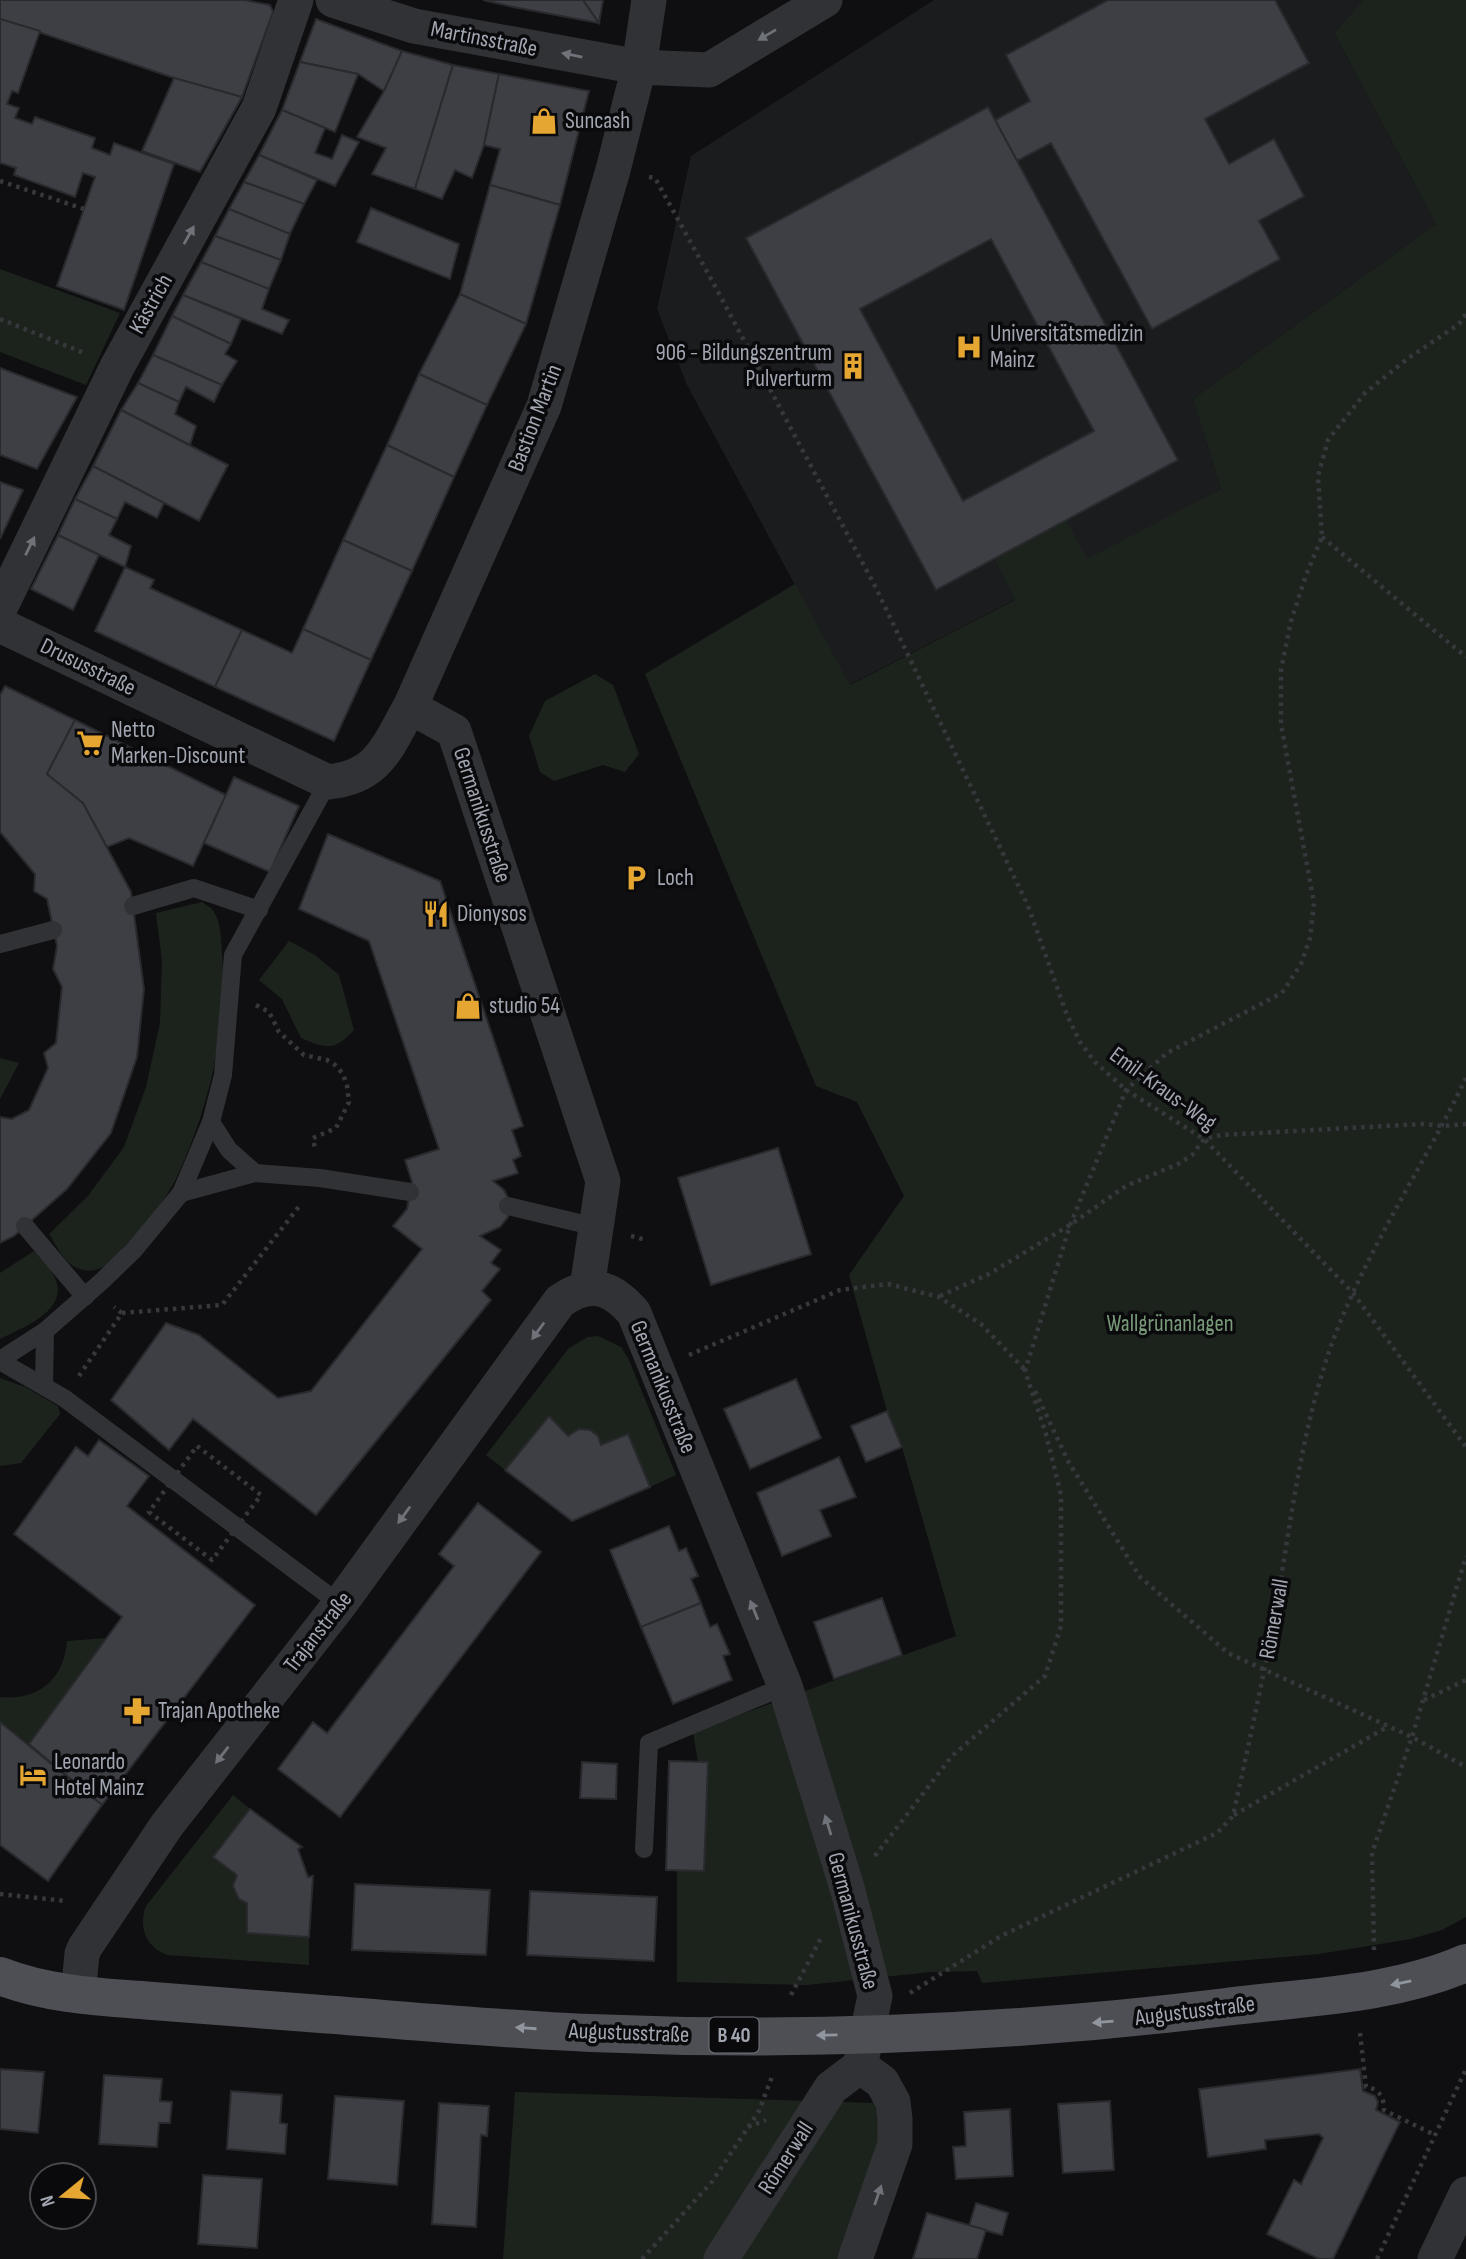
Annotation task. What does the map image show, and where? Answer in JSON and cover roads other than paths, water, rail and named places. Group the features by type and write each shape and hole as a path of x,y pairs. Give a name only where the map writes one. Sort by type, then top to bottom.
{"main road":[{"name":"Augustusstraße","path":"0,1976 24,1986 78,1995 590,2033 782,2036 864,2050 984,2031 1111,2021 1377,1988 1436,1976 1466,1963"}],"street":[{"name":"Kästrich","path":"0,608 117,367 259,108 296,0"},
{"name":"Martinsstraße","path":"333,0 414,26 639,67 709,70 825,0"},
{"name":"Bastion Martin","path":"328,782 348,780 368,770 383,754 410,707 544,406 614,170 639,67 649,0"},
{"name":"Drususstraße","path":"0,625 328,782"},
{"name":"Germanikusstraße","path":"410,707 454,732 603,1181 587,1288 607,1289 634,1313 785,1686 848,1891 875,1996 864,2050"},
{"name":"Trajanstraße","path":"78,1995 85,1947 167,1825 340,1604 560,1301 573,1292 587,1288"},
{"name":"Römerwall","path":"721,2259 831,2088 864,2050"},
{"path":"855,2259 895,2144 892,2102 864,2050"},
{"path":"1436,2259 1466,2194"}],"lane":[{"path":"328,782 233,955 223,1075 211,1122 181,1193 134,1250 85,1297 45,1331 0,1360 64,1398 340,1604"},
{"path":"133,906 194,888 259,910"},
{"path":"0,944 53,930"},
{"path":"211,1122 229,1150 255,1172"},
{"path":"181,1193 255,1172 320,1178 410,1192"},
{"path":"508,1206 596,1227"},
{"path":"25,1226 85,1297"},
{"path":"44,1386 45,1331"},
{"path":"645,1849 649,1743 785,1686"}],"place":[{"name":"Suncash","path":"544,121"},
{"name":"Universitätsmedizin Mainz","path":"969,347"},
{"name":"906 - Bildungszentrum Pulverturm","path":"853,366"},
{"name":"Netto Marken-Discount","path":"90,743"},
{"name":"Loch","path":"636,878"},
{"name":"Dionysos","path":"436,914"},
{"name":"studio 54","path":"468,1006"},
{"name":"Trajan Apotheke","path":"137,1711"},
{"name":"Leonardo Hotel Mainz","path":"33,1775"}],"park label":[{"name":"Wallgrünanlagen","path":"1170,1324"}]}
